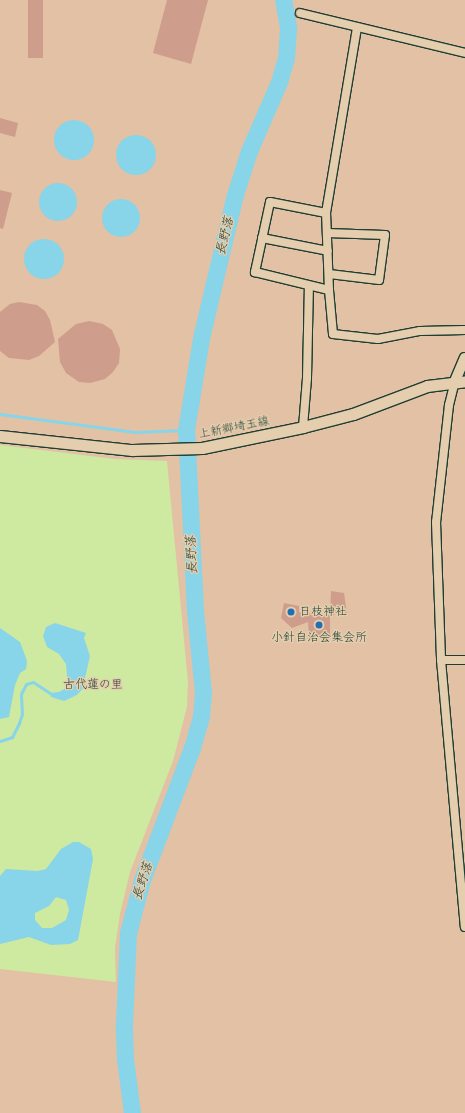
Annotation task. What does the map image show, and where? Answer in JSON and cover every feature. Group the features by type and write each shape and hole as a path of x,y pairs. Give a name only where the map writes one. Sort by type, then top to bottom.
{"main road":[{"name":"上新郷埼玉線","path":"0,436 132,450 176,450 202,448 230,444 303,427 353,414 427,386 460,381"}],"street":[{"path":"300,13 465,53"},
{"path":"357,28 326,213 329,290 333,334 378,339 420,331 465,330"},
{"path":"326,213 270,202 255,272 329,290"},
{"path":"327,233 385,235 379,280 329,274"},
{"path":"262,238 328,251"},
{"path":"303,427 308,378 309,286"},
{"path":"465,358 460,381 449,405 436,522 441,660 465,927"},
{"path":"441,660 465,660"}],"green space":[{"name":"古代蓮の里","path":"0,445 115,459 167,461 188,682 187,707 173,761 130,872 120,914 115,948 116,982 0,969"}],"water":[{"path":"78,120 85,123 91,129 94,140 93,148 85,157 78,160 70,160 63,157 55,148 54,136 57,129 66,121"},
{"path":"136,135 150,141 156,155 150,169 136,175 122,169 116,155 122,141"},
{"path":"54,183 62,183 72,188 76,195 76,209 72,216 62,221 54,221 44,216 42,213 39,206 39,198 44,188 47,186"},
{"path":"117,199 125,199 132,202 137,207 140,218 137,229 132,234 125,237 117,237 110,234 105,229 102,222 102,214 105,207 110,202"},
{"path":"44,239 58,245 64,259 58,273 44,279 30,273 24,259 30,245"},
{"path":"55,623 86,633 84,638 90,656 84,682 86,685 77,695 64,701 51,697 50,693 59,692 68,687 66,664 59,654 47,647 43,636 46,627"},
{"path":"0,628 20,642 27,661 26,669 20,673 15,685 9,717 0,719"},
{"path":"73,842 79,842 91,849 93,859 78,940 70,944 51,945 29,937 0,944 0,876 6,869 38,871 46,869 61,849","holes":["56,897 66,900 69,910 66,920 52,928 42,928 35,920 35,913 49,906"]}],"building":[{"path":"28,0 43,0 43,58 28,58"},
{"path":"167,0 208,0 191,64 153,53"},
{"path":"0,118 18,123 15,137 0,133"},
{"path":"0,190 12,193 3,229 0,228"},
{"path":"19,302 37,305 45,311 50,320 55,342 39,356 29,360 9,358 0,351 0,312 10,304"},
{"path":"89,321 103,324 112,330 120,349 119,363 113,372 105,379 90,383 79,382 66,373 60,362 58,339 76,324"},
{"path":"331,591 344,593 347,614 330,615"},
{"path":"284,603 299,606 299,612 330,615 330,638 309,636 308,622 292,628 281,618"}],"waterway":[{"name":"長野落","path":"132,1113 125,1059 124,1024 128,933 142,880 192,748 201,716 203,692 195,611 186,430 201,338 234,198 249,151 279,82 286,58 288,27 283,0"},
{"path":"0,414 135,432 186,430"},
{"path":"0,741 12,737 19,723 22,714 21,694 26,684 33,682 50,693"}],"place":[{"name":"日枝神社","path":"291,612"},
{"name":"小針自治会集会所","path":"319,625"}]}
